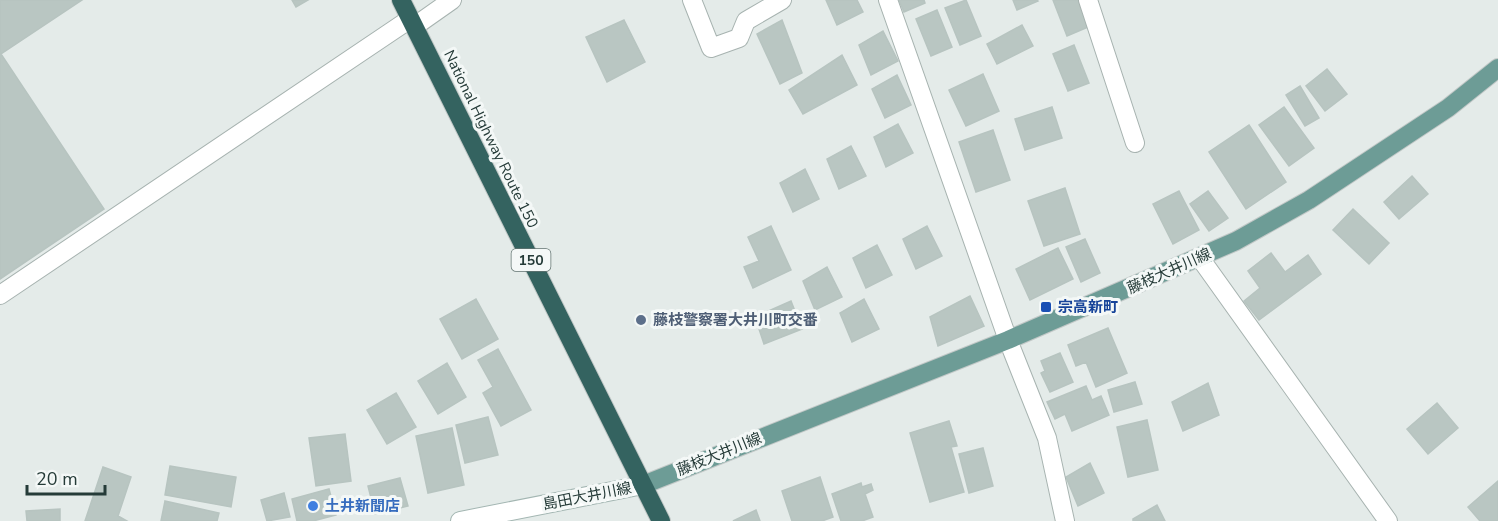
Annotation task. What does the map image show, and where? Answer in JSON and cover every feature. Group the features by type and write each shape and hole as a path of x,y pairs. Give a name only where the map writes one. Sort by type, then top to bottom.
{"highway":[{"name":"National Highway Route 150","path":"401,0 661,521"}],"main road":[{"name":"藤枝大井川線","path":"643,485 1008,340 1236,242 1309,200 1448,108 1498,68"}],"street":[{"path":"0,295 412,22 452,0"},
{"path":"692,0 711,48 739,38 746,21 782,0"},
{"path":"888,0 1008,340 1047,438 1065,521"},
{"path":"1088,0 1135,143"},
{"path":"1200,258 1388,521"},
{"name":"島田大井川線","path":"460,521 643,485"}],"building":[{"path":"0,0 82,0 1,54 104,209 0,279"},
{"path":"292,0 308,0 296,7"},
{"path":"826,0 857,0 863,12 837,25"},
{"path":"899,0 924,0 925,3 904,12"},
{"path":"966,0 981,36 960,45 945,8"},
{"path":"1013,0 1037,0 1038,1 1017,10"},
{"path":"1053,0 1078,0 1088,27 1067,36"},
{"path":"937,10 952,47 931,56 916,19"},
{"path":"624,20 645,62 607,82 586,37"},
{"path":"782,20 802,73 780,84 757,34"},
{"path":"1022,25 1033,46 997,64 987,44"},
{"path":"883,31 898,61 871,75 859,45"},
{"path":"1074,45 1089,83 1068,91 1053,54"},
{"path":"842,55 857,85 803,114 789,90"},
{"path":"1327,69 1347,94 1325,111 1306,86"},
{"path":"983,74 999,111 966,126 949,90"},
{"path":"897,75 911,105 885,118 872,89"},
{"path":"1300,86 1319,118 1305,126 1286,95"},
{"path":"1052,107 1062,138 1025,150 1015,119"},
{"path":"1284,107 1314,148 1289,166 1259,125"},
{"path":"898,124 913,153 886,167 874,137"},
{"path":"1249,125 1286,182 1246,209 1209,152"},
{"path":"993,130 1010,180 976,192 959,142"},
{"path":"851,146 866,176 839,189 827,159"},
{"path":"805,169 819,199 793,212 780,183"},
{"path":"1412,176 1428,194 1399,219 1384,202"},
{"path":"1065,188 1080,234 1044,246 1028,201"},
{"path":"1179,191 1199,230 1173,244 1153,204"},
{"path":"1208,191 1228,218 1209,231 1190,204"},
{"path":"1353,209 1389,243 1369,264 1333,230"},
{"path":"771,226 791,270 753,288 744,267 759,261 748,237"},
{"path":"927,226 942,256 916,269 903,239"},
{"path":"1085,239 1100,273 1081,282 1066,247"},
{"path":"877,245 892,275 866,288 853,258"},
{"path":"1058,248 1073,279 1030,300 1016,269"},
{"path":"1271,253 1285,272 1308,255 1321,274 1259,320 1244,301 1260,288 1248,271"},
{"path":"827,267 842,297 815,310 803,281"},
{"path":"970,296 984,326 938,346 930,317"},
{"path":"476,299 498,339 462,359 440,319"},
{"path":"864,299 879,329 852,342 840,313"},
{"path":"791,301 802,329 764,344 755,317"},
{"path":"1108,328 1127,373 1096,387 1086,362 1076,366 1068,345"},
{"path":"498,349 531,410 501,426 483,393 493,387 478,360"},
{"path":"1060,353 1073,382 1050,392 1041,373 1045,371 1041,361"},
{"path":"447,363 466,397 438,414 418,381"},
{"path":"1135,382 1142,404 1114,412 1108,390"},
{"path":"1208,383 1219,415 1183,431 1172,402"},
{"path":"1086,386 1092,400 1101,396 1109,415 1072,431 1065,414 1055,419 1047,402"},
{"path":"396,393 416,427 387,444 367,410"},
{"path":"1437,403 1458,428 1428,454 1407,429"},
{"path":"488,417 498,455 465,463 456,425"},
{"path":"1147,420 1158,470 1128,477 1117,427"},
{"path":"949,421 957,446 951,447 964,492 930,502 910,433"},
{"path":"452,428 464,485 428,493 416,436"},
{"path":"345,434 351,481 316,486 309,438"},
{"path":"983,448 993,486 969,493 959,454"},
{"path":"1090,463 1104,493 1078,506 1066,477"},
{"path":"170,466 236,477 231,507 165,495"},
{"path":"103,467 131,477 118,516 127,521 85,521"},
{"path":"820,477 833,517 822,521 792,521 782,491"},
{"path":"400,478 408,506 375,514 368,486"},
{"path":"1498,481 1498,521 1480,521 1468,507"},
{"path":"861,483 862,487 871,484 873,490 865,494 873,517 862,521 841,521 832,494"},
{"path":"329,489 336,515 313,521 297,521 292,499"},
{"path":"284,493 290,517 267,521 261,500"},
{"path":"165,501 219,513 217,521 161,521"},
{"path":"1157,505 1165,521 1133,521 1133,519"},
{"path":"60,509 60,521 27,521 26,511"},
{"path":"756,510 760,521 733,521"}],"place":[{"name":"宗高新町","path":"1046,307"},
{"name":"藤枝警察署大井川町交番","path":"641,320"},
{"name":"土井新聞店","path":"313,506"}]}
